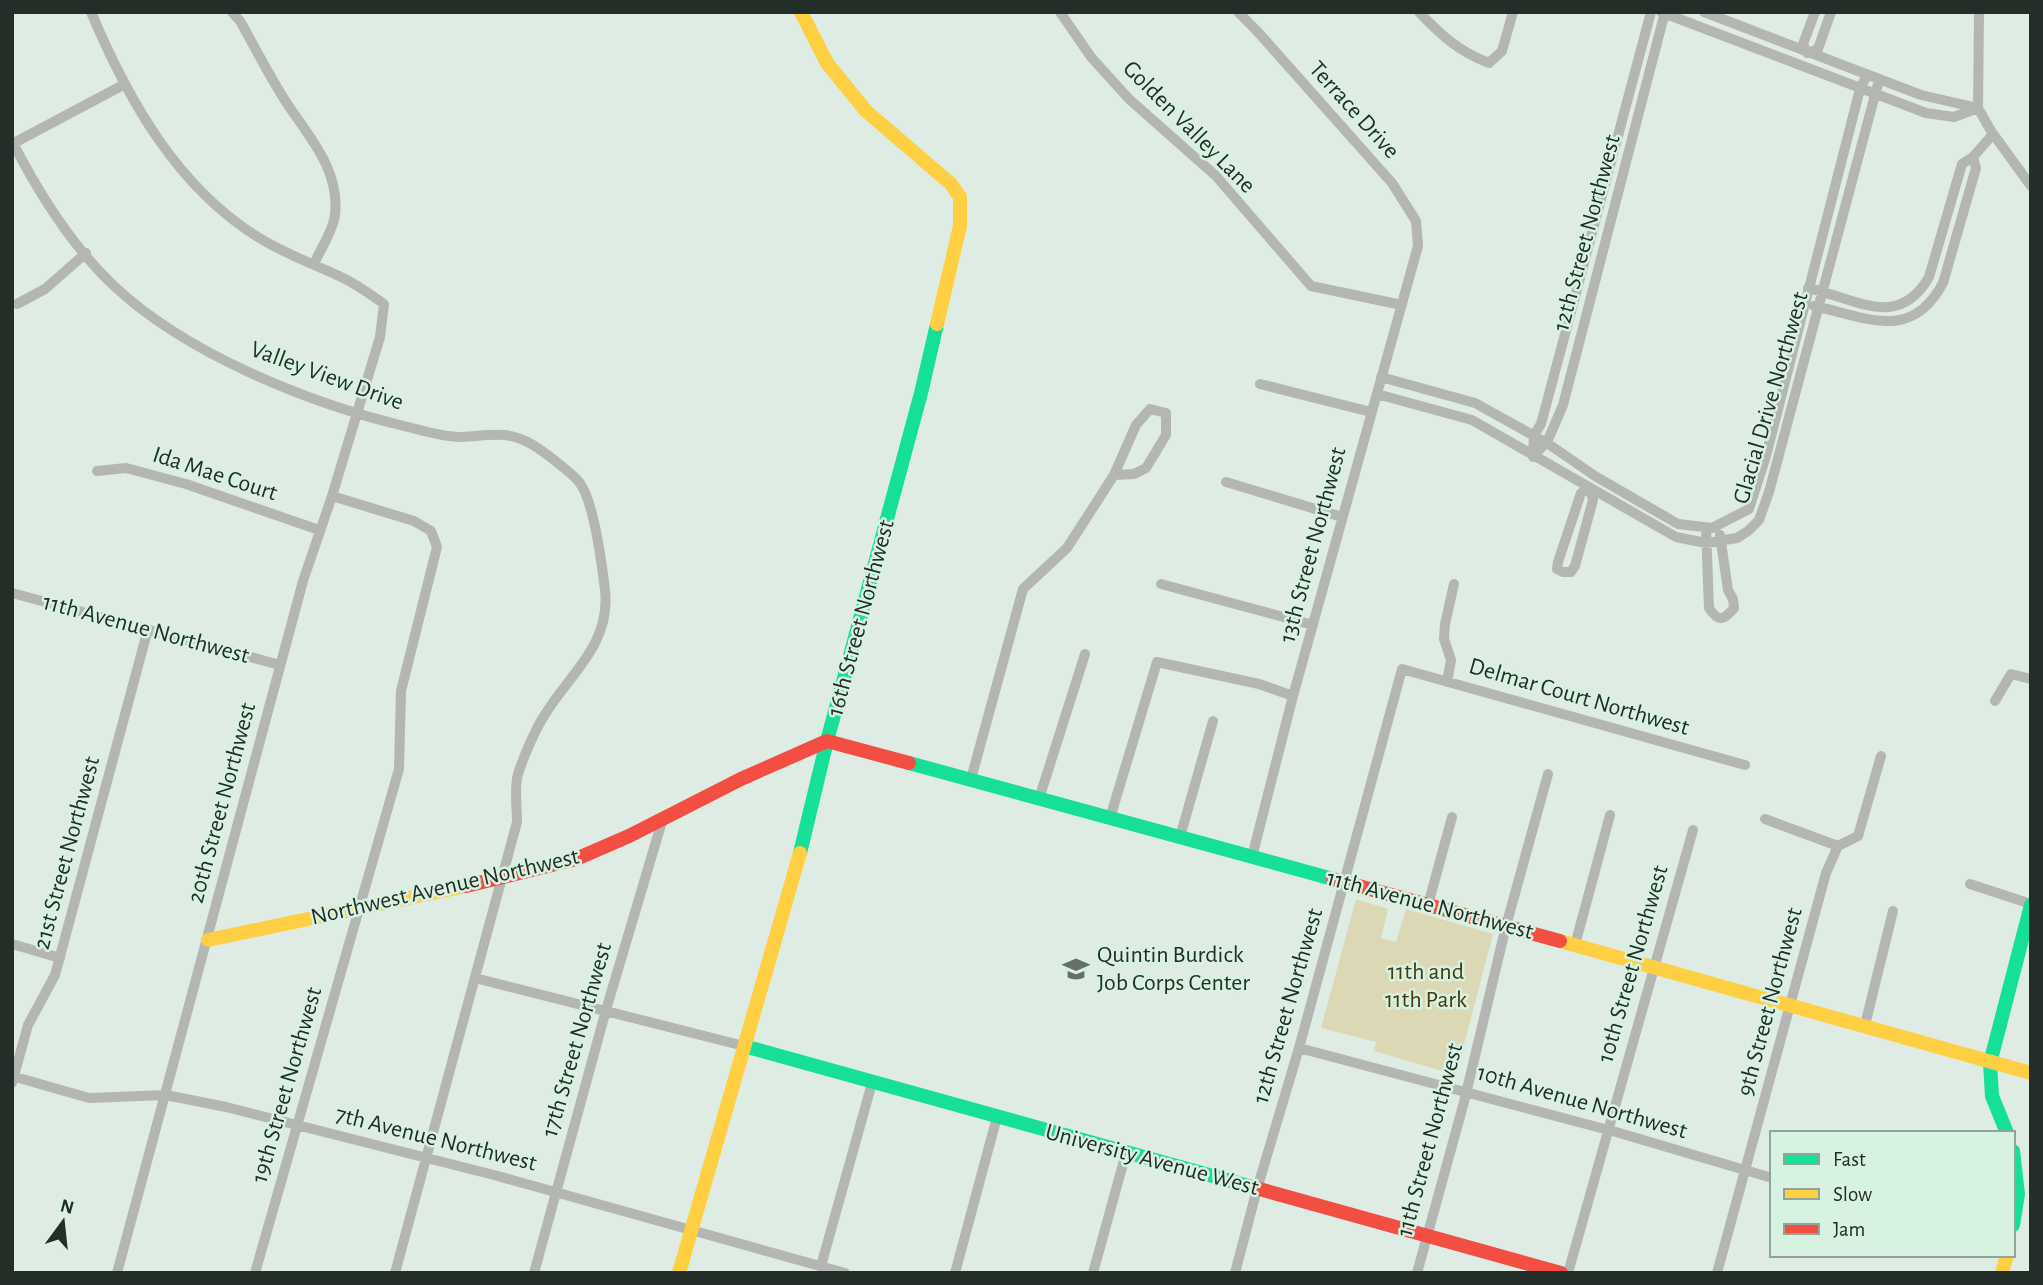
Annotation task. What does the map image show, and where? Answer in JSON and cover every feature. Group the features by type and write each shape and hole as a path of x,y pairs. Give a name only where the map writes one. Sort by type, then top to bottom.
{"street":[{"path":"91,12 148,125 180,169 215,205 261,239 314,264 335,217 334,190 328,166 232,12"},
{"name":"16th Street Northwest","path":"679,1273 806,831 827,741 921,393 960,226 960,197 951,184 866,111 846,89 827,63 801,12"},
{"name":"Golden Valley Lane","path":"1060,12 1091,57 1129,99 1216,176 1311,286 1402,305"},
{"name":"Terrace Drive","path":"1238,12 1392,183 1416,221 1418,246"},
{"path":"1419,12 1444,38 1467,54 1489,63 1502,51 1513,12"},
{"path":"1533,457 1534,435 1541,424 1651,12"},
{"path":"1704,12 1921,95 1978,108"},
{"path":"1802,65 1807,53 1803,44 1815,12"},
{"path":"1807,53 1818,49 1831,12"},
{"path":"1979,12 1978,108 2031,187"},
{"path":"1664,13 1926,113 1954,117 1978,108"},
{"name":"12th Street Northwest","path":"1533,457 1547,443 1563,405 1664,13"},
{"path":"1381,377 1475,402 1534,435 1595,476 1678,524 1706,528 1719,525 1749,509 1766,456 1860,89 1867,75"},
{"name":"Glacial Drive Northwest","path":"1377,394 1472,420 1676,537 1706,543 1737,538 1759,520 1769,492 1879,80"},
{"path":"13,143 125,84"},
{"path":"1808,288 1877,308 1895,308 1909,302 1922,290 1936,260 1962,164 1973,157 1993,134"},
{"name":"Valley View Drive","path":"13,143 54,213 86,253 112,284 166,327 215,357 272,382 357,413 419,430 459,437 494,433 513,436 533,445 579,482 592,508 605,592 604,619 599,637 585,662 542,718 517,776 517,822 395,1273"},
{"path":"1804,304 1874,321 1894,322 1916,314 1934,300 1943,283 1976,168 1973,157"},
{"name":"13th Street Northwest","path":"1252,857 1312,625 1418,246"},
{"path":"17,304 45,289 86,253"},
{"name":"20th Street Northwest","path":"117,1273 280,664 380,337 384,304 342,277 314,264"},
{"path":"1260,384 1371,412"},
{"path":"971,779 1023,589 1066,548 1114,475 1136,425 1150,409 1166,413 1166,435 1146,468 1134,474 1114,475"},
{"name":"Ida Mae Court","path":"97,471 126,468 186,484 319,530"},
{"path":"1590,488 1581,493 1558,562 1557,569 1563,572 1571,572 1575,566 1592,500 1590,488 1595,476"},
{"path":"1226,482 1342,517"},
{"name":"19th Street Northwest","path":"255,1273 399,769 401,691 437,547 431,531 414,521 332,496"},
{"path":"1706,528 1709,608 1715,617 1726,617 1734,608 1728,590 1719,525"},
{"path":"1161,584 1312,625"},
{"path":"1447,682 1451,660 1444,639 1445,624 1454,584"},
{"name":"11th Avenue Northwest","path":"12,593 280,664"},
{"name":"21st Street Northwest","path":"13,1078 19,1066 29,1025 55,975 148,629"},
{"path":"1039,799 1085,653"},
{"path":"1110,818 1157,662 1259,684 1293,696"},
{"name":"12th Street Northwest","path":"1235,1273 1402,669"},
{"name":"Delmar Court Northwest","path":"1402,669 1745,765"},
{"path":"1995,701 2011,674 2031,679"},
{"path":"1180,837 1213,721"},
{"name":"11th Avenue Northwest","path":"827,741 1344,881 2031,1073"},
{"name":"Northwest Avenue Northwest","path":"208,940 500,878 576,859 741,779 827,741"},
{"name":"9th Street Northwest","path":"1717,1273 1826,873 1838,846 1858,836 1881,756"},
{"name":"11th Street Northwest","path":"1416,1273 1464,1102 1506,926 1548,774"},
{"path":"1575,945 1611,816"},
{"path":"1428,905 1452,817"},
{"name":"17th Street Northwest","path":"534,1273 606,1010 663,818"},
{"path":"1765,819 1838,846"},
{"name":"10th Street Northwest","path":"1568,1273 1693,830"},
{"path":"1970,884 2031,904 1990,1063 1992,1096 2006,1131"},
{"path":"1865,1025 1893,911"},
{"path":"12,944 60,958"},
{"path":"475,978 744,1046"},
{"name":"University Avenue West","path":"744,1046 1560,1273"},
{"name":"10th Avenue Northwest","path":"1299,1048 1607,1130 1770,1177"},
{"name":"7th Avenue Northwest","path":"13,1078 89,1098 166,1095 226,1107 691,1229 845,1273"},
{"path":"821,1266 872,1083"},
{"path":"955,1273 997,1117"},
{"path":"1094,1273 1126,1153"},
{"path":"2015,1168 2018,1194 2015,1213"}],"green space":[{"name":"11th and 11th Park","path":"1356,899 1388,909 1381,938 1396,942 1406,909 1493,934 1456,1075 1374,1051 1376,1042 1321,1028"}],"traffic: fast":[{"path":"800,853 937,324"},
{"path":"909,763 1333,879"},
{"path":"2006,1131 1992,1096 1990,1063 2031,905"},
{"path":"744,1046 1256,1188"},
{"path":"2015,1168 2018,1194 2015,1213"}],"traffic: slow":[{"path":"801,12 827,63 866,111 951,184 960,197 960,226 937,324"},
{"path":"679,1273 800,853"},
{"path":"208,940 466,886"},
{"path":"1560,941 2031,1073"},
{"path":"2002,1273 2006,1257"}],"traffic: jam":[{"path":"466,886 576,859 629,836 741,779 827,741 909,763"},
{"path":"1333,879 1560,941"},
{"path":"1256,1188 1561,1273"}],"place":[{"name":"Quintin Burdick Job Corps Center","path":"1076,969"}]}
